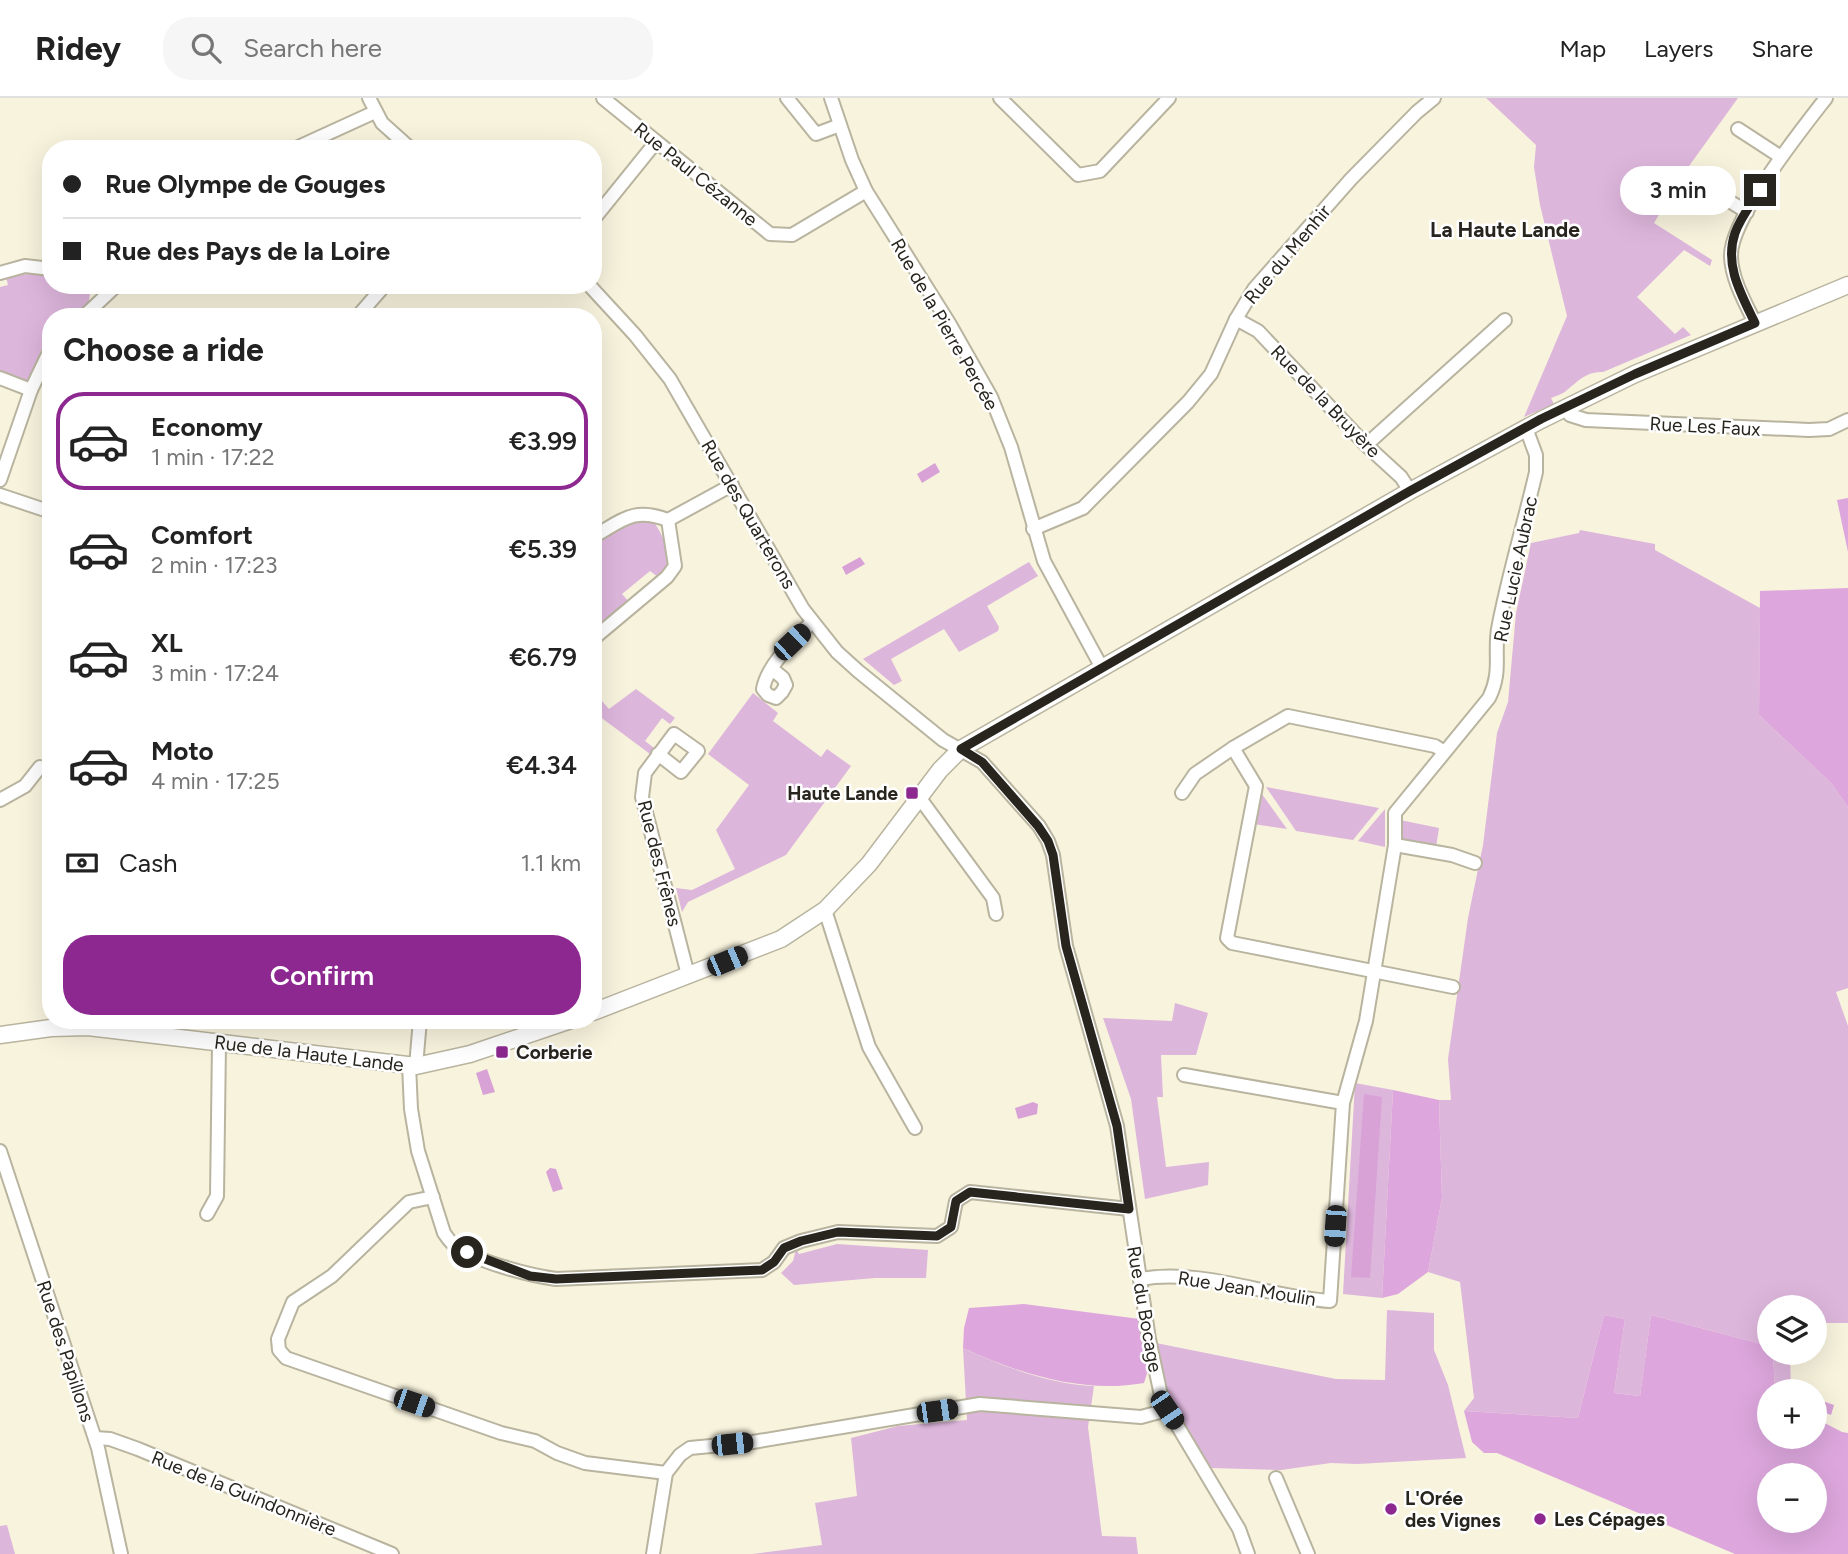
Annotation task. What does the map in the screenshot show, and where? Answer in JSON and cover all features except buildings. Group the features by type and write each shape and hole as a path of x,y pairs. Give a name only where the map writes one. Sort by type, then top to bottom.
{"street":[{"path":"369,98 375,112 400,140"},
{"name":"Rue Paul Cézanne","path":"603,98 769,234 792,235 866,191"},
{"path":"787,98 816,134 840,125"},
{"name":"Rue de la Pierre Percée","path":"831,98 866,191 949,323 991,397 1011,447 1044,561 1102,668"},
{"path":"1000,98 1078,174 1100,171 1169,98"},
{"name":"Rue du Menhir","path":"1033,529 1083,508 1138,454 1211,374 1236,319 1254,289 1351,179 1434,98"},
{"path":"1755,323 1734,277 1730,255 1735,232 1781,157 1826,98"},
{"path":"1411,99 1417,112"},
{"path":"314,140 375,112"},
{"path":"1738,129 1781,157"},
{"path":"602,209 656,142"},
{"path":"1703,185 1747,212"},
{"path":"0,273 25,266 42,268"},
{"path":"602,1008 781,939 825,910 869,864 940,770 961,749 1410,491 1526,428 1755,323 1848,285"},
{"path":"101,294 103,298"},
{"path":"92,308 107,294"},
{"path":"365,308 377,294"},
{"name":"Rue des Quarterons","path":"597,294 670,379 812,622 836,652 858,671 943,740 961,749"},
{"name":"Rue de la Bruyère","path":"1236,319 1258,331 1366,445 1401,477 1410,491"},
{"path":"1366,445 1505,320"},
{"path":"0,480 31,390 42,367"},
{"path":"0,378 31,390"},
{"name":"Rue Les Faux","path":"1565,408 1576,418 1643,423 1809,430 1836,427 1848,420"},
{"name":"Rue Lucie Aubrac","path":"1343,1103 1362,1039 1395,845 1395,813 1489,698 1494,686 1498,670 1498,629 1536,472 1536,456 1526,428"},
{"path":"602,532 630,516 648,513 668,520 732,485"},
{"path":"0,495 42,509"},
{"path":"602,631 667,577 675,566 668,520"},
{"path":"772,669 792,642 812,622"},
{"path":"1182,793 1195,774 1288,716 1435,746 1443,751"},
{"path":"1233,748 1256,786 1227,938 1232,943 1452,987"},
{"name":"Rue du Bocage","path":"961,749 982,762 1038,826 1053,855 1066,946 1117,1126 1159,1389 1167,1410 1239,1529 1248,1554"},
{"name":"Rue des Frênes","path":"658,754 645,773 642,797 688,975"},
{"path":"0,800 25,786 40,767"},
{"path":"919,797 993,898 996,914"},
{"path":"1395,845 1452,855 1475,863"},
{"path":"825,910 869,1047 915,1128"},
{"name":"Rue de la Haute Lande","path":"0,1035 44,1029"},
{"name":"Rue de la Haute Lande","path":"104,1029 413,1065 470,1054 544,1029"},
{"path":"419,1029 413,1065 411,1109 418,1151 444,1233 452,1244 530,1276 556,1279 762,1270 774,1262 784,1248 838,1232 937,1236 951,1227 956,1201 970,1192 1129,1209"},
{"path":"207,1214 217,1196 219,1043"},
{"path":"1184,1075 1343,1103"},
{"name":"Rue Jean Moulin","path":"1140,1279 1158,1276 1209,1280 1330,1301 1343,1103"},
{"name":"Rue des Papillons","path":"0,1151 95,1438 121,1554"},
{"path":"433,1197 409,1202 331,1276 293,1302 278,1339 279,1350 286,1358 501,1433 535,1441 557,1453 585,1463 666,1473"},
{"path":"653,1554 666,1473 690,1448 753,1442 980,1404 1142,1417 1167,1410"},
{"name":"Rue de la Guindonnière","path":"95,1438 110,1439 138,1449 391,1554"},
{"path":"1276,1478 1308,1554"}],"shaded area":[{"path":"1486,98 1738,98 1684,173 1654,223 1712,260 1710,266 1684,250 1637,297 1675,334 1683,327 1691,335 1603,372 1587,375 1564,393 1551,398 1554,404 1524,417 1567,316 1540,205 1534,167 1536,145"},
{"path":"42,275 42,294 90,294 85,308 42,308 42,349 30,379 22,382 0,374 0,287 8,285 6,277"},
{"path":"935,463 940,472 922,483 917,474"},
{"path":"1848,498 1848,552 1837,500"},
{"path":"639,518 650,518 664,540 668,565 658,577 650,571 622,594 629,602 602,623 602,540"},
{"path":"1580,530 1655,544 1655,550 1760,608 1759,715 1831,783 1848,807 1848,988 1836,992 1848,1026 1848,1323 1827,1323 1827,1295 1757,1295 1757,1343 1651,1315 1640,1396 1614,1393 1625,1319 1604,1315 1578,1418 1464,1411 1474,1398 1460,1282 1428,1272 1442,1198 1439,1100 1451,1100 1448,1059 1468,918 1483,845 1497,733 1508,702 1516,613 1531,543 1579,533"},
{"path":"860,557 865,564 846,575 842,567"},
{"path":"1029,562 1038,576 987,606 999,627 998,631 959,652 944,629 891,659 902,681 894,685 863,659"},
{"path":"1848,588 1848,807 1831,783 1759,715 1760,591"},
{"path":"636,689 675,718 670,724 662,718 645,741 654,748 650,754 602,718 602,701 609,709"},
{"path":"753,693 778,713 773,721 821,757 827,749 851,766 786,855 688,902 682,912 676,888 692,890 735,869 716,830 749,785 708,754"},
{"path":"1266,787 1379,808 1353,840 1296,831"},
{"path":"1259,790 1287,829 1253,824"},
{"path":"1385,809 1385,847 1358,841"},
{"path":"1400,820 1439,828 1436,847 1399,841"},
{"path":"1175,1003 1208,1013 1196,1055 1161,1055 1163,1097 1157,1097 1166,1167 1209,1162 1208,1185 1145,1199 1131,1099 1103,1018 1172,1021"},
{"path":"487,1069 495,1092 483,1095 476,1073"},
{"path":"1355,1083 1393,1090 1382,1298 1343,1294"},
{"path":"1393,1090 1439,1100 1442,1198 1428,1272 1398,1294 1382,1298"},
{"path":"1364,1094 1382,1097 1370,1278 1351,1277"},
{"path":"1033,1102 1038,1104 1037,1114 1018,1119 1015,1108"},
{"path":"550,1168 556,1169 563,1189 553,1192 546,1172"},
{"path":"837,1244 928,1250 926,1278 875,1278 794,1285 781,1273 793,1261 796,1249 799,1254"},
{"path":"1024,1304 1140,1319 1150,1364 1144,1383 1121,1386 1075,1384 1006,1366 963,1348 969,1308"},
{"path":"1387,1310 1434,1313 1434,1350 1448,1385 1466,1458 1331,1463 1281,1470 1210,1468 1171,1403 1156,1343 1336,1379 1385,1380"},
{"path":"1604,1315 1625,1319 1614,1393 1640,1396 1651,1315 1757,1343 1757,1365 1774,1365 1774,1379 1757,1379 1757,1449 1827,1449 1827,1424 1848,1433 1848,1554 1735,1554 1497,1453 1484,1453 1472,1442 1464,1411 1578,1418"},
{"path":"963,1348 1027,1373 1062,1382 1094,1386 1088,1427 1102,1536 1136,1537 1138,1554 753,1554 822,1545 815,1503 857,1496 851,1438 898,1426 967,1420"},
{"path":"1774,1365 1790,1365 1791,1379 1774,1379"},
{"path":"1827,1403 1834,1405 1831,1415 1827,1414"},
{"path":"7,1525 15,1554 0,1554 0,1526"}],"place":[{"name":"Haute Lande","path":"912,793"},
{"name":"Corberie","path":"502,1052"},
{"name":"L'Orée des Vignes","path":"1391,1509"},
{"name":"Les Cépages","path":"1540,1519"}],"district":[{"name":"La Haute Lande","path":"1505,230"}],"route":[{"path":"467,1252 530,1276 556,1279 762,1270 774,1262 784,1248 838,1232 937,1236 951,1227 956,1201 970,1192 1129,1209 1117,1126 1066,946 1053,855 1048,841 982,762 961,749 1410,491 1541,419 1635,374 1755,323 1734,277 1730,255 1735,232 1760,190"}]}
